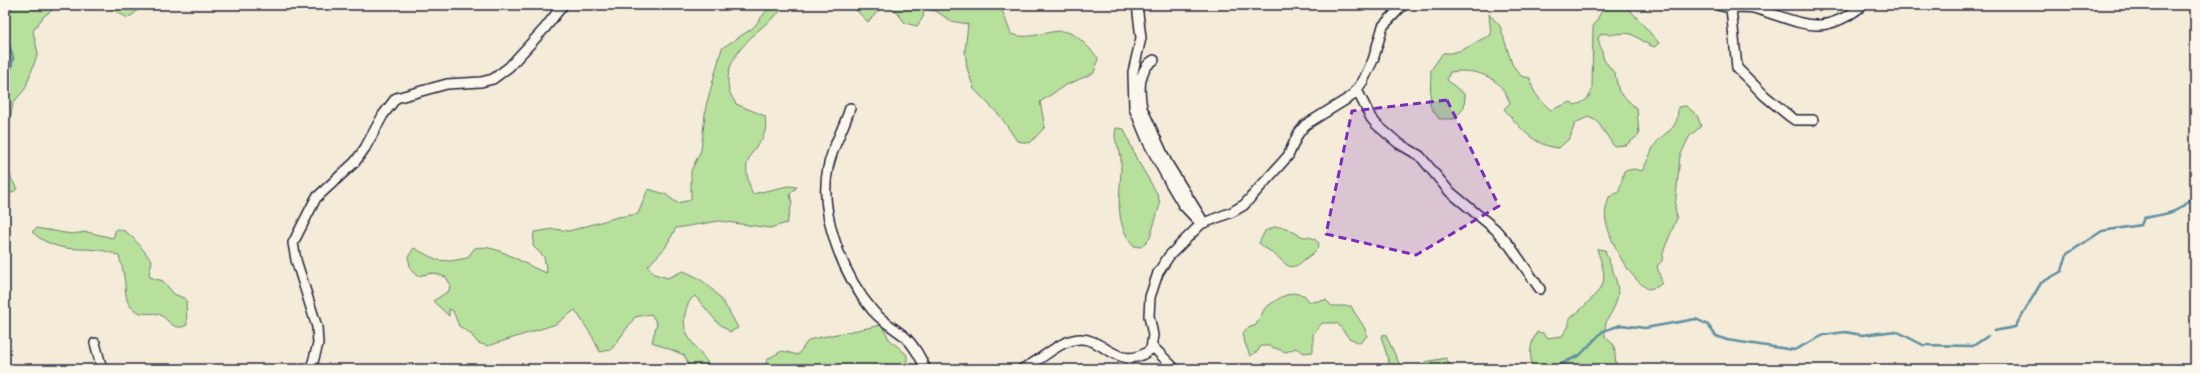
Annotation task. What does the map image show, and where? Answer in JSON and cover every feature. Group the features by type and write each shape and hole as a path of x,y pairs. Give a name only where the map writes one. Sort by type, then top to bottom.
{"street":[{"path":"311,369 318,344 317,327 296,260 293,243 316,198 356,162 383,115 396,98 447,84 462,84 493,79 509,67 545,28 563,5"},
{"path":"1137,5 1140,38 1133,72 1134,108 1148,142 1183,205 1202,223"},
{"path":"1175,369 1153,347 1153,335 1149,309 1152,287 1158,273 1169,256 1202,223 1232,212 1244,205 1288,156 1300,130 1317,116 1348,98 1357,90 1373,60 1383,26 1403,5"},
{"path":"1718,5 1732,8 1756,9 1793,22 1810,25 1838,22 1863,5"},
{"path":"1732,8 1737,68 1788,116 1795,120 1813,120"},
{"path":"1154,60 1146,68 1141,78 1140,99 1142,108 1167,163 1202,223"},
{"path":"1357,90 1371,118 1377,125 1398,142 1420,156 1449,191 1499,233 1540,289"},
{"path":"850,108 829,160 826,179 830,223 837,246 860,295 874,312 904,337 914,348 926,369"},
{"path":"1022,369 1060,346 1080,339 1088,340 1109,353 1127,357 1144,355 1153,347"},
{"path":"95,343 102,369"}],"highlighted area":[{"path":"1447,100 1499,206 1416,255 1326,234 1352,111"}],"green space":[{"path":"5,5 59,5 44,16 33,31 38,53 25,89 13,103 5,148"},
{"path":"104,5 138,5 136,12 128,18"},
{"path":"771,5 787,5 746,42 731,65 728,77 729,90 736,104 765,116 765,131 761,141 751,154 747,165 747,173 752,194 788,186 797,187 790,194 792,203 787,223 770,228 719,221 676,228 665,248 648,266 654,274 668,278 683,271 693,275 702,280 716,294 728,310 738,328 730,332 717,322 695,296 689,302 686,309 684,322 686,330 689,337 711,369 691,369 684,355 652,342 657,323 651,314 635,317 611,350 600,352 592,336 575,310 556,324 488,346 478,343 470,333 459,326 453,311 449,309 449,316 433,301 449,291 450,284 446,277 433,273 417,276 411,270 408,257 414,248 437,260 451,261 467,258 475,248 484,247 502,252 547,273 544,257 533,246 534,232 554,229 569,231 618,217 638,214 648,189 665,194 677,203 691,200 691,171 701,150 706,106 722,48 753,28"},
{"path":"851,5 1000,5 1011,34 1027,36 1064,31 1074,35 1098,58 1094,73 1064,86 1040,102 1045,127 1030,143 1017,141 1001,117 974,89 967,68 965,51 968,24 951,21 936,11 924,9 923,17 917,26 905,23 896,11 888,6 880,9 868,22"},
{"path":"1605,5 1623,5 1630,10 1659,43 1654,47 1631,34 1602,33 1598,38 1604,60 1615,74 1619,92 1637,109 1639,135 1626,145 1614,146 1597,121 1588,117 1575,123 1570,138 1559,148 1542,144 1534,140 1504,109 1510,103 1501,87 1487,76 1478,73 1460,71 1450,72 1447,80 1465,95 1464,108 1454,119 1439,119 1430,106 1431,70 1443,53 1462,50 1491,35 1489,14 1500,26 1512,64 1521,76 1530,78 1535,92 1547,107 1551,110 1571,102 1575,105 1581,103 1588,98 1592,89 1593,27"},
{"path":"1686,106 1697,115 1701,126 1689,137 1680,156 1675,208 1677,218 1663,252 1662,261 1657,266 1662,283 1657,287 1648,289 1634,277 1621,259 1608,230 1605,215 1606,209 1609,197 1619,192 1624,171 1634,169 1642,171 1657,142 1673,127 1676,122 1678,107"},
{"path":"1116,128 1124,129 1136,158 1158,195 1160,204 1150,238 1141,247 1134,246 1122,226 1119,205 1121,155 1115,137"},
{"path":"5,156 11,178 17,189 5,198"},
{"path":"1274,227 1286,228 1301,236 1310,237 1319,243 1317,249 1300,264 1292,267 1288,266 1259,243 1265,231"},
{"path":"36,228 71,234 87,232 113,238 116,229 132,236 152,261 149,274 150,277 163,281 174,294 186,299 187,325 183,327 176,327 160,315 154,313 141,313 131,307 126,298 124,274 119,256 97,250 66,248 55,245 32,232"},
{"path":"1597,249 1605,250 1616,280 1618,293 1617,299 1605,325 1605,337 1614,345 1616,365 1613,369 1532,369 1531,350 1537,332 1543,333 1547,338 1562,336 1569,326 1569,319 1588,302 1601,287 1604,275"},
{"path":"1293,293 1304,295 1310,302 1326,300 1332,306 1351,306 1367,336 1360,343 1349,338 1337,323 1322,323 1313,334 1313,352 1304,353 1296,348 1286,352 1269,346 1261,346 1258,351 1250,356 1242,335 1246,329 1256,325 1265,308 1281,297"},
{"path":"882,325 889,339 907,355 907,362 901,369 862,367 772,369 765,364 769,358 782,351 798,355 807,342 812,339"},
{"path":"1385,334 1402,369 1391,369 1381,336"},
{"path":"1446,358 1452,369 1416,369 1425,362"}],"waterway":[{"path":"5,77 10,74 13,58 8,42 8,14 13,5"},
{"path":"1994,331 2015,327 2041,283 2062,271 2067,254 2102,231 2141,225 2144,218 2164,214 2183,207 2191,197 2192,175 2195,172"},
{"path":"1556,369 1559,365 1580,355 1603,331 1621,325 1645,328 1696,319 1708,325 1716,336 1727,340 1794,350 1824,335 1845,332 1862,335 1896,331 1923,345 1973,346 1988,336"}]}
